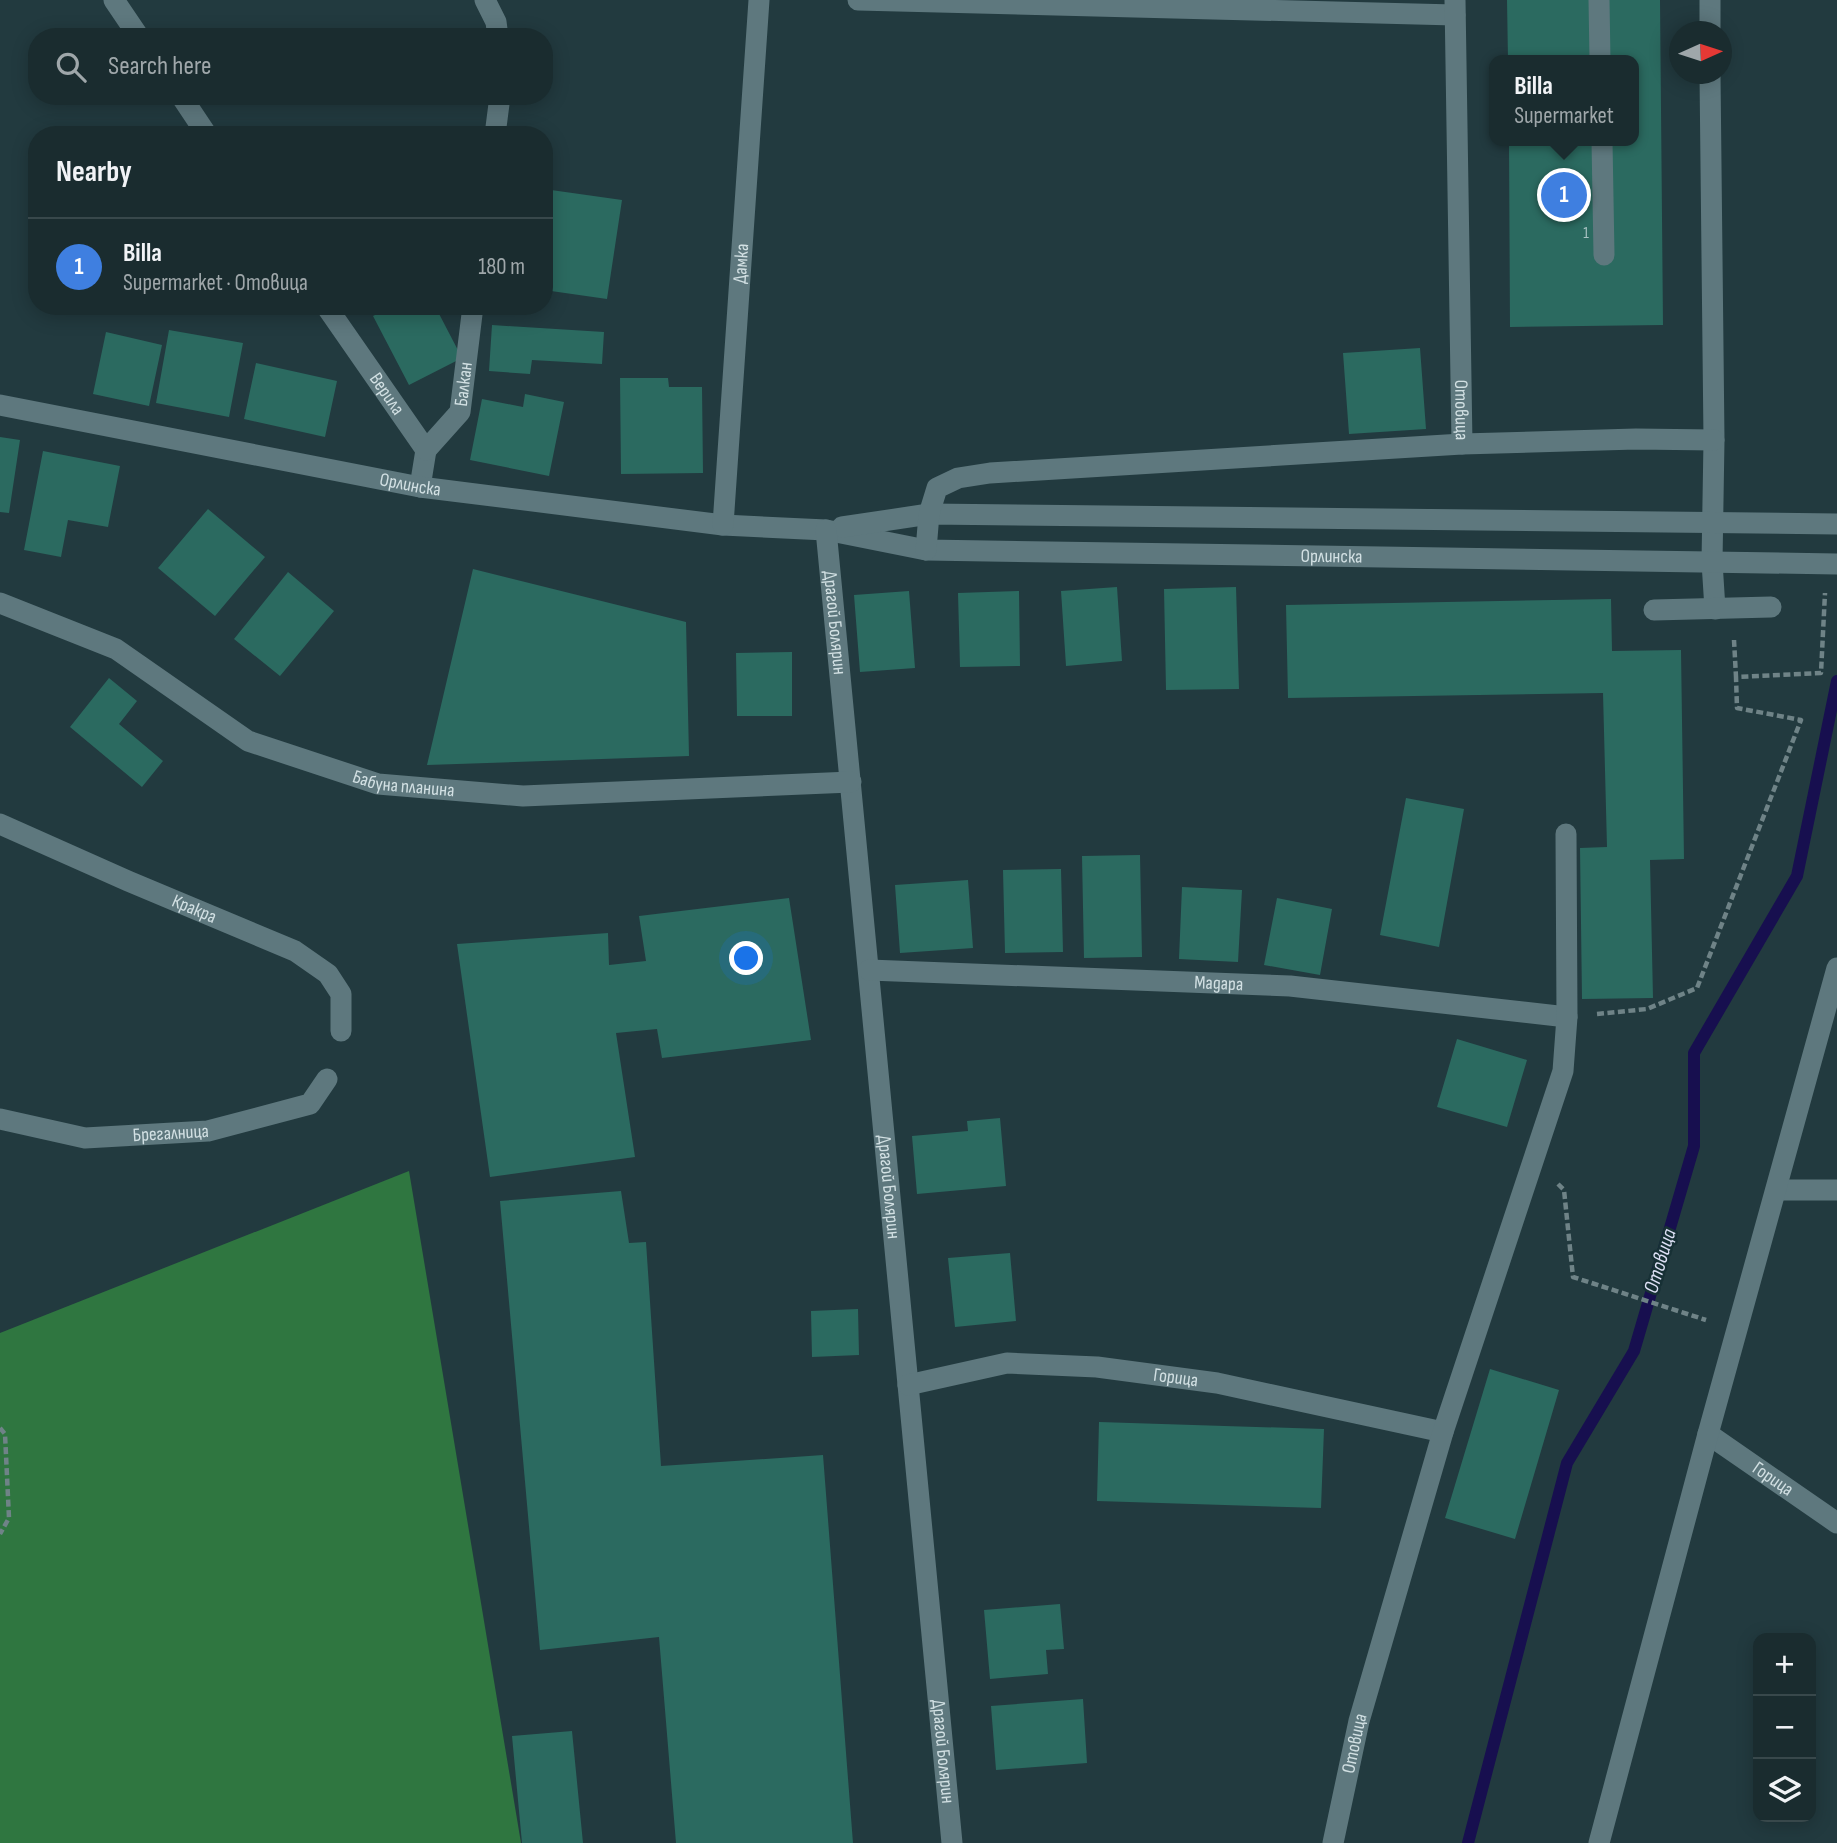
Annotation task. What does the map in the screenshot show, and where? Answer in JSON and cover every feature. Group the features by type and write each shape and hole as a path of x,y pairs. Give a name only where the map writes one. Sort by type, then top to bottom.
{"street":[{"path":"114,0 133,28"},
{"path":"485,0 497,28"},
{"name":"Дамка","path":"723,525 759,0"},
{"path":"858,0 1455,8"},
{"path":"1599,0 1600,55"},
{"path":"1710,0 1710,21"},
{"name":"Отовица","path":"1455,8 1462,444 1636,439 1714,440"},
{"path":"1710,84 1714,440 1712,562 1715,608"},
{"path":"187,105 201,126"},
{"path":"496,126 499,105"},
{"path":"1602,146 1604,255"},
{"name":"Верила","path":"333,315 426,450"},
{"name":"Балкан","path":"426,450 460,412 472,315"},
{"name":"Орлинска","path":"0,405 420,487 723,525 826,530 926,550 1832,564"},
{"path":"926,550 929,513 937,488 958,478 990,473 1462,444"},
{"path":"420,487 426,450"},
{"name":"Орлинска","path":"826,530 929,513 1837,524"},
{"name":"Драгой Болярин","path":"826,530 952,1843"},
{"name":"Бабуна планина","path":"0,603 116,649 248,741 378,784 523,796 850,782"},
{"path":"1654,610 1771,607"},
{"name":"Кракра","path":"0,824 295,951 328,974 341,994 341,1031"},
{"name":"Отовица","path":"1333,1843 1359,1721 1443,1432 1563,1071 1567,1017 1566,834"},
{"path":"1599,1843 1708,1434 1837,968"},
{"name":"Мадара","path":"869,970 1290,986 1567,1017"},
{"name":"Брегалница","path":"0,1119 85,1138 208,1130 310,1104 327,1079"},
{"path":"1776,1190 1837,1190"},
{"name":"Горица","path":"908,1385 1007,1363 1097,1367 1217,1383 1443,1432"},
{"name":"Горица","path":"1708,1434 1837,1523"}],"path":[{"path":"1567,1017 1647,1009 1697,988 1801,720 1737,708 1736,677 1821,673 1832,564"},
{"path":"1533,1161 1564,1190 1573,1277 1737,1329"},
{"path":"0,1428 5,1434 9,1518 0,1534"}],"green space":[{"path":"409,1171 521,1843 0,1843 0,1333"}],"building":[{"path":"1507,0 1660,0 1663,325 1510,327 1509,146 1639,146 1639,55 1508,55"},
{"path":"553,190 622,200 607,299 553,291"},
{"path":"440,315 462,358 409,385 373,316"},
{"path":"492,325 604,332 602,364 532,360 530,374 489,371"},
{"path":"169,330 243,343 229,417 156,403"},
{"path":"106,332 162,345 149,406 93,394"},
{"path":"1420,348 1426,429 1349,434 1343,353"},
{"path":"256,363 337,381 325,437 244,419"},
{"path":"620,378 668,378 669,387 702,387 703,473 621,474"},
{"path":"525,394 564,402 549,476 470,460 482,399 523,407"},
{"path":"0,437 20,440 9,513 0,512"},
{"path":"43,451 120,466 108,527 68,520 61,557 24,550"},
{"path":"208,509 265,557 215,616 158,568"},
{"path":"473,569 686,622 689,756 427,765"},
{"path":"288,572 334,611 280,676 234,639"},
{"path":"1117,587 1122,661 1066,666 1061,591"},
{"path":"1236,587 1239,689 1166,690 1164,589"},
{"path":"909,591 915,668 860,672 854,595"},
{"path":"1019,591 1020,666 960,667 958,593"},
{"path":"1611,599 1612,651 1681,650 1684,859 1650,860 1653,998 1582,999 1580,848 1607,847 1603,693 1288,698 1286,605"},
{"path":"792,652 792,716 737,716 736,653"},
{"path":"109,678 137,701 119,724 163,761 142,787 70,727"},
{"path":"1406,798 1464,809 1439,947 1380,935"},
{"path":"1140,855 1142,957 1084,958 1082,856"},
{"path":"1061,869 1063,952 1005,953 1003,870"},
{"path":"968,880 973,948 900,953 895,885"},
{"path":"1182,887 1242,890 1238,962 1179,959"},
{"path":"789,898 811,1040 662,1058 657,1029 616,1033 635,1157 490,1177 457,944 608,933 609,965 646,961 639,916"},
{"path":"1277,898 1332,909 1320,975 1264,965"},
{"path":"1457,1039 1527,1060 1507,1127 1437,1107"},
{"path":"1000,1118 1006,1186 917,1194 912,1136 968,1131 967,1121"},
{"path":"621,1191 629,1243 646,1242 661,1466 823,1455 853,1843 676,1843 659,1637 540,1650 500,1201"},
{"path":"1010,1253 1016,1321 955,1327 948,1258"},
{"path":"858,1309 859,1355 812,1357 811,1311"},
{"path":"1490,1369 1559,1390 1515,1539 1445,1518"},
{"path":"1099,1422 1324,1429 1321,1508 1097,1501"},
{"path":"1060,1604 1064,1649 1046,1650 1048,1674 990,1679 984,1610"},
{"path":"1083,1699 1087,1763 996,1770 991,1706"},
{"path":"572,1731 583,1843 522,1843 512,1736"}],"waterway":[{"name":"Отовица","path":"1468,1843 1567,1463 1634,1351 1694,1146 1694,1053 1797,876 1837,681"}],"place":[{"name":"Billa","path":"1564,195"}]}
